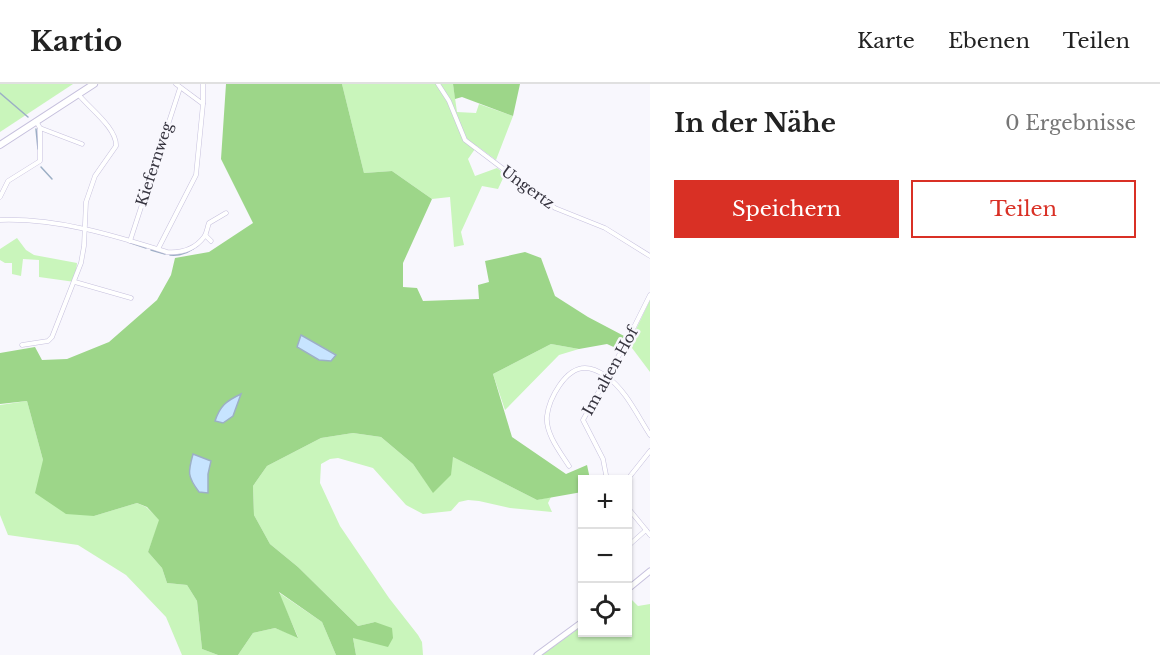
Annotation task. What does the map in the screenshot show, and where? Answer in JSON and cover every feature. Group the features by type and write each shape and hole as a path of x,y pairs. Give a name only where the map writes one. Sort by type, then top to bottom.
{"main road":[{"path":"0,145 94,84"}],"street":[{"path":"158,249 196,175 203,84"},
{"name":"Ungertz","path":"438,84 449,101 465,140 555,208 605,228 650,256"},
{"path":"178,86 203,104"},
{"name":"Kiefernweg","path":"130,241 178,86"},
{"path":"22,345 48,341 52,337 81,263 86,202 95,176 116,146 116,140 107,126 78,94"},
{"path":"0,197 8,181 40,162 40,128 36,121"},
{"path":"40,128 82,144"},
{"path":"0,220 24,219 85,228 177,253 192,248 206,236 209,223 226,213"},
{"path":"206,236 211,241"},
{"path":"75,282 131,298"},
{"name":"Im alten Hof","path":"606,475 603,459 583,420 626,344 650,295"},
{"path":"569,466 550,432 547,417 555,391 570,375 581,368 587,368 606,376 618,386 650,435"},
{"path":"631,475 650,451"},
{"path":"632,514 650,536"},
{"path":"632,542 646,531"},
{"path":"632,585 650,571"},
{"path":"537,655 578,625"}],"green space":[{"path":"0,84 73,84 0,132"},
{"path":"226,84 342,84 364,173 392,171 432,199 403,263 403,287 417,288 423,301 479,299 478,285 489,282 485,261 525,252 541,258 555,296 626,337 618,349 607,344 579,349 551,344 493,374 512,437 566,474 587,465 589,475 578,475 578,493 537,500 453,457 451,475 433,493 413,464 381,437 353,433 321,438 267,466 253,486 254,515 270,544 298,567 358,626 375,622 392,628 393,638 388,647 353,638 356,655 336,655 322,622 279,592 298,638 275,628 253,633 238,655 218,655 202,649 197,601 187,585 167,583 162,568 148,552 159,520 147,507 137,503 94,516 66,514 35,493 43,460 27,401 0,404 0,353 35,347 42,360 67,359 109,342 157,300 171,275 175,258 209,252 253,223 221,159","holes":["301,335 335,354 319,360 297,347"]},
{"path":"342,84 453,84 457,112 476,113 479,104 513,116 496,160 477,146 468,159 475,176 497,168 505,174 498,189 482,186 461,232 464,245 454,247 450,197 432,199 392,171 364,173"},
{"path":"453,84 520,84 513,116 462,97 455,99"},
{"path":"17,238 26,250 34,255 77,263 75,282 39,277 39,260 23,259 21,276 12,274 12,263 0,260 0,249"},
{"path":"650,300 650,372 629,344"},
{"path":"551,344 579,349 559,355 505,410 493,374"},
{"path":"27,401 43,460 94,516 137,503 146,507 160,520 148,552 162,568 167,583 187,585 197,601 202,649 218,655 182,655 166,617 126,575 78,545 8,535 0,515 0,405"},
{"path":"353,433 381,437 413,464 433,492 453,457 537,500 551,497 548,503 552,512 510,508 468,500 459,502 451,511 423,514 406,505 373,468 338,458 321,464 320,483 340,526 389,598 418,635 422,642 423,655 356,655 353,638 375,622 358,626 298,567 270,544 254,515 253,486 267,466 321,438"},
{"path":"278,592 322,622 336,655 238,655 253,633 275,628 298,637"},
{"path":"632,600 638,606 650,604 650,655 542,655 578,629 578,637 632,637"}],"water":[{"path":"301,335 336,355 331,361 319,360 297,347"},
{"path":"241,394 233,416 223,423 215,421 224,404"},
{"path":"193,454 211,461 208,493 199,492 192,482 190,470"}],"waterway":[{"path":"0,93 28,117"},
{"path":"36,129 38,149"},
{"path":"41,167 52,179"},
{"path":"131,243 146,248"},
{"path":"170,255 186,253 199,244"},
{"path":"151,250 165,254"}]}
